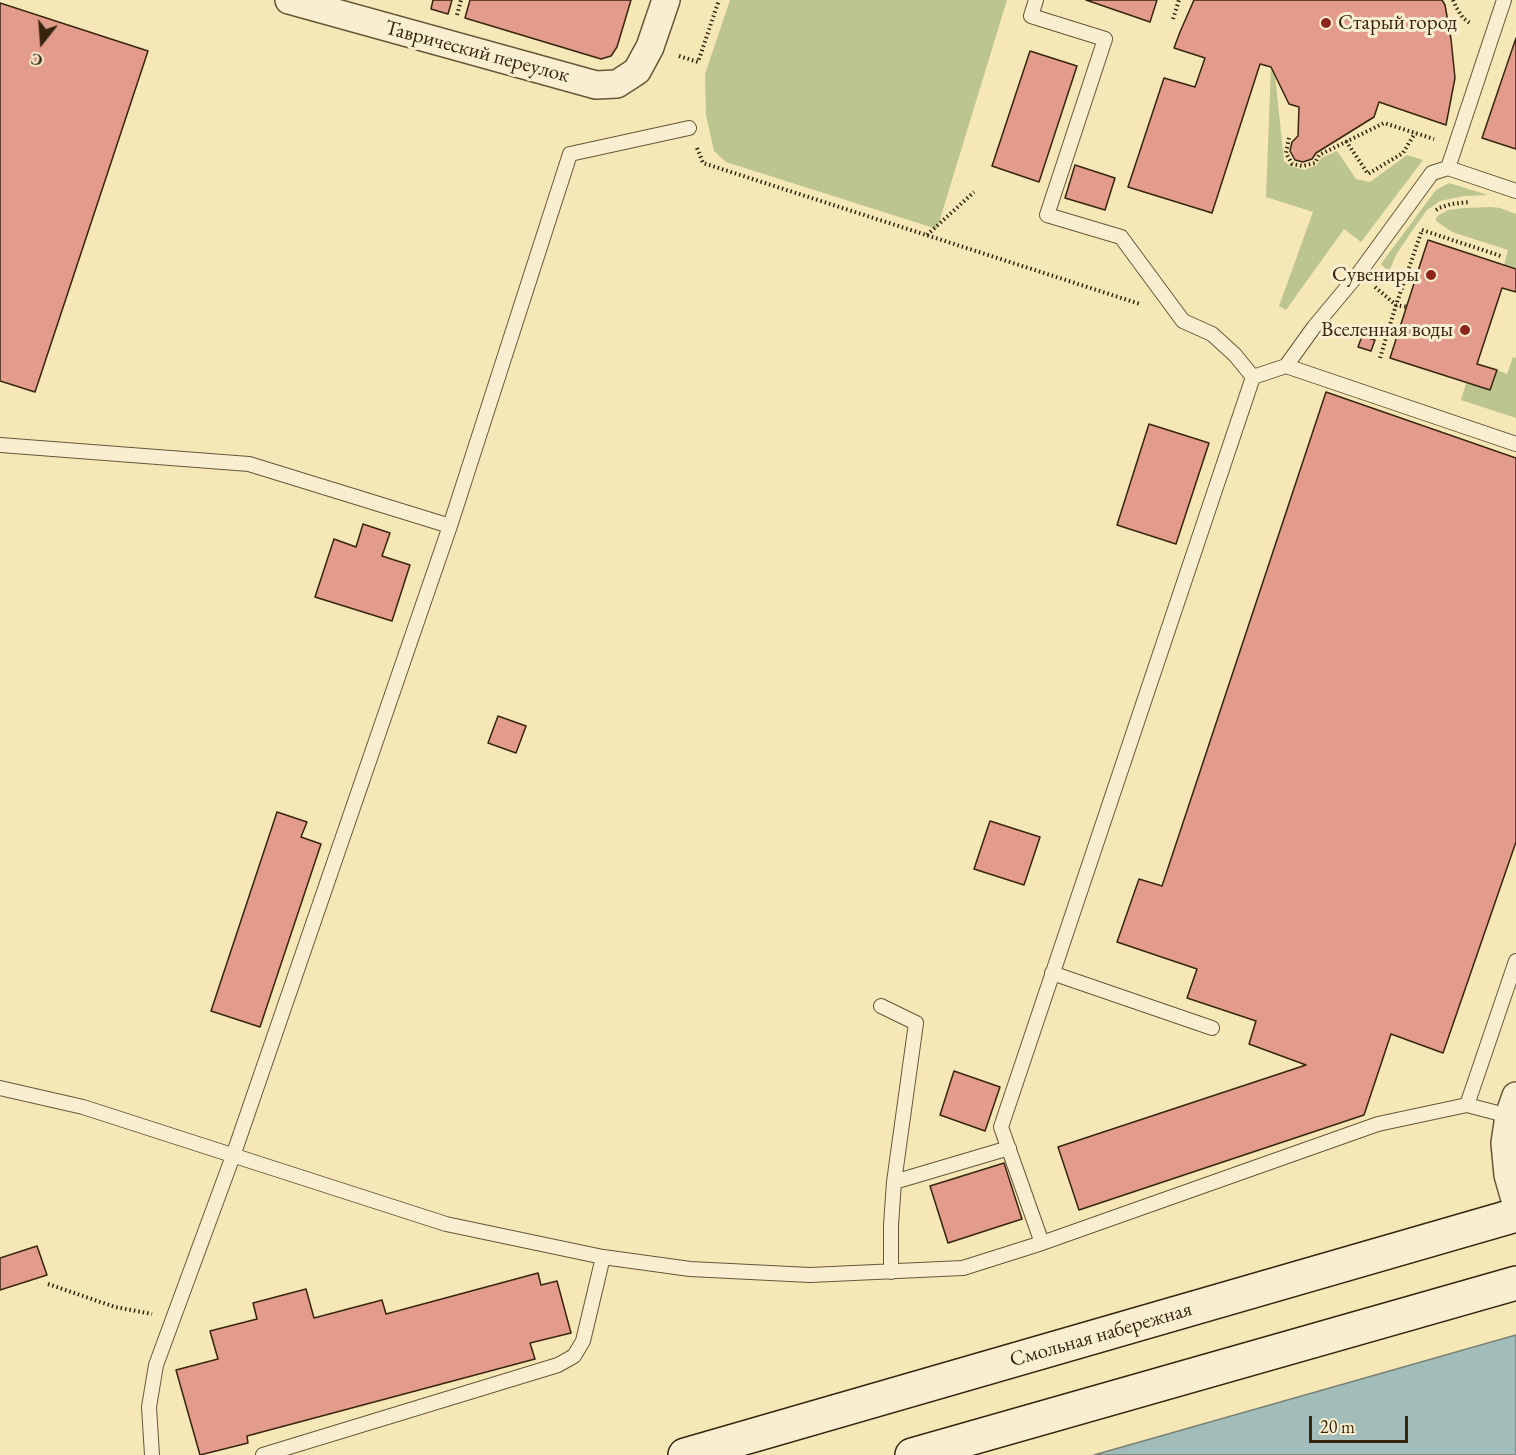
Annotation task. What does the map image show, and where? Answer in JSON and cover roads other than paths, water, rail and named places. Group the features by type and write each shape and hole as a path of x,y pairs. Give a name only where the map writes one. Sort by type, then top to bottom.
{"main road":[{"name":"Смольная набережная","path":"685,1455 1516,1215"},
{"path":"912,1455 1503,1286"}],"street":[{"name":"Таврический переулок","path":"289,0 596,85 616,84 637,71 650,47 666,0"},
{"path":"1513,1106 1505,1143 1508,1175 1516,1203"}],"lane":[{"path":"1036,0 1031,16 1105,39 1047,215 1121,237 1183,321 1212,334 1235,355 1253,377"},
{"path":"1448,168 1504,0"},
{"path":"152,1455 149,1407 156,1365 233,1156 450,526 570,154 689,128"},
{"path":"1253,377 1286,366 1314,327 1359,273 1432,174 1448,168 1516,191"},
{"path":"1286,366 1516,444"},
{"path":"1042,1243 1001,1126 1253,377"},
{"path":"0,445 249,464 450,526"},
{"path":"1467,1104 1516,961"},
{"path":"1052,973 1212,1028"},
{"path":"881,1006 916,1023 894,1182 891,1272"},
{"path":"0,1088 83,1107 446,1224 603,1257 690,1269 810,1275 963,1268 1042,1243 1378,1124 1467,1104 1513,1106"},
{"path":"894,1182 1009,1148"},
{"path":"263,1455 558,1365 574,1356 583,1341 603,1257"}],"water":[{"path":"1516,1335 1516,1455 1094,1455"}],"place":[{"name":"Старый город","path":"1326,23"},
{"name":"Сувениры","path":"1431,275"},
{"name":"Вселенная воды","path":"1465,330"}]}
